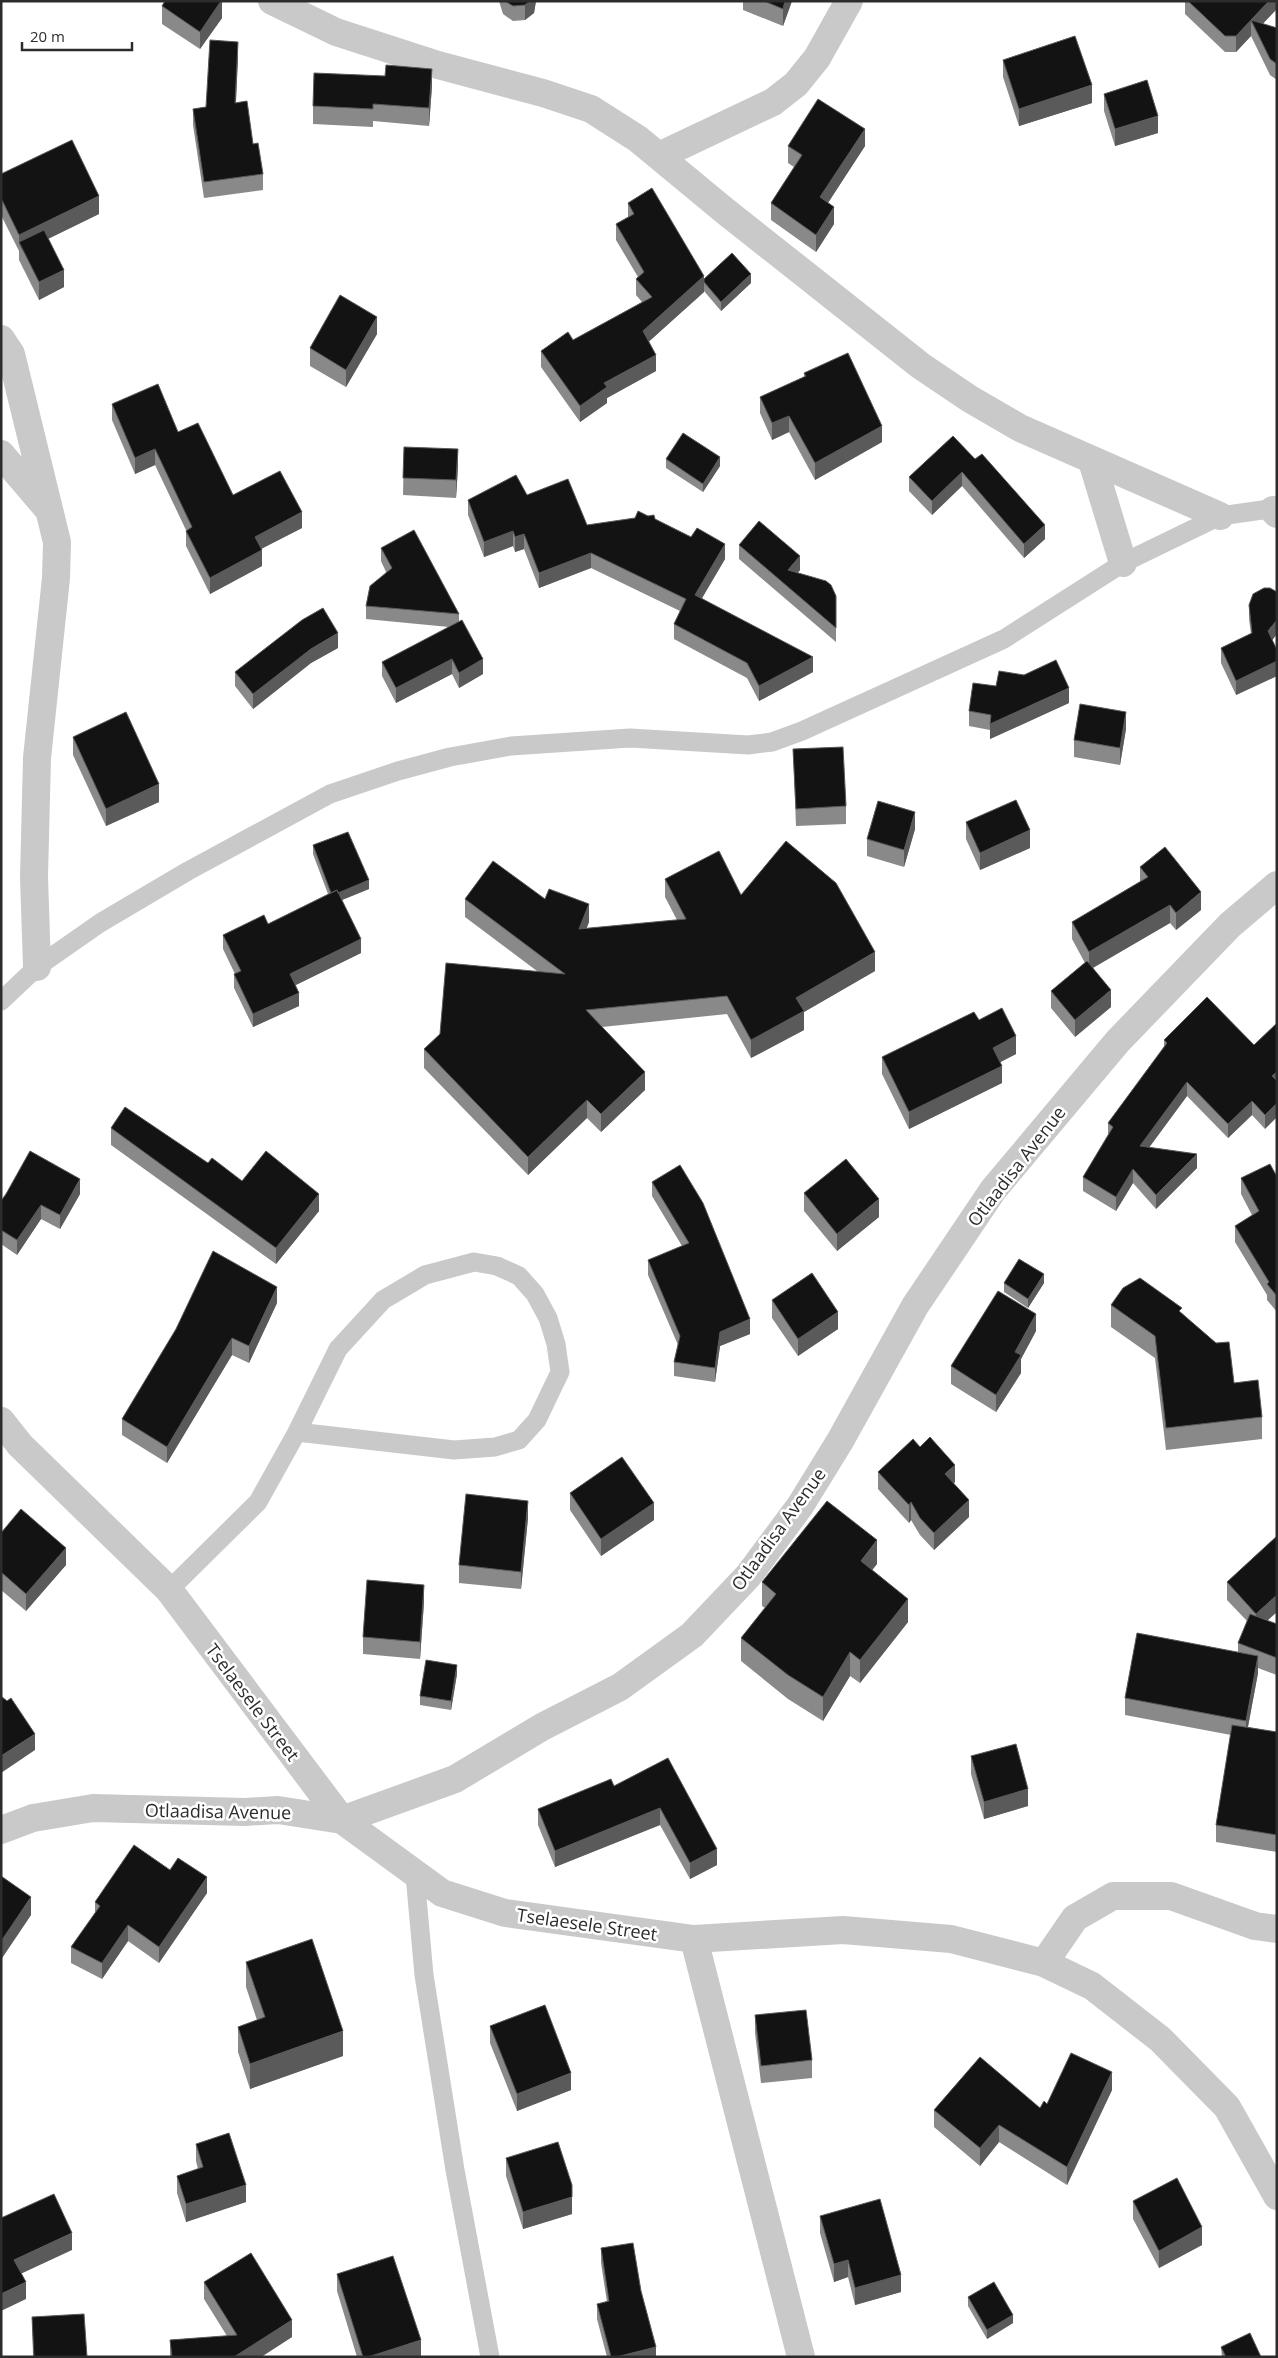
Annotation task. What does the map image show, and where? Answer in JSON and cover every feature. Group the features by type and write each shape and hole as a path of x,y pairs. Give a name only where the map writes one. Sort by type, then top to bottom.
{"street":[{"path":"272,1 336,32 438,65 543,93 591,109 638,138 921,366 970,399 1020,428 1220,516"},
{"path":"659,156 773,102 796,84 817,58 849,1"},
{"path":"1,339 11,354 52,514 57,542 56,578 37,768 34,877 37,967"},
{"path":"1,454 52,514"},
{"path":"1092,461 1123,563"},
{"name":"Otlaadisa Avenue","path":"1,1830 33,1818 93,1808 245,1812 278,1810 342,1820 455,1779 542,1727 620,1687 692,1634 748,1576 800,1506 840,1441 915,1306 992,1190 1118,1041 1230,924 1277,884"},
{"name":"Tselaesele Street","path":"1,1421 20,1445 169,1590 342,1820 442,1893 505,1913 694,1939 843,1930 951,1939 1044,1962 1092,1986 1160,2039 1227,2107 1277,2196"},
{"path":"1044,1962 1074,1918 1113,1896 1171,1896 1256,1926 1277,1929"},
{"path":"694,1939 801,2357"}],"lane":[{"path":"1,1001 37,967 100,923 164,885 330,794 398,770 450,757 511,746 630,738 748,745 772,742 802,731 873,696 1004,639 1123,563 1220,516 1275,511"},
{"path":"169,1590 258,1502 297,1432 338,1349 383,1300 426,1275 474,1262 497,1266 519,1276 535,1294 548,1318 556,1344 560,1372 537,1420 519,1440 495,1448 454,1450 297,1432"},
{"path":"415,1875 427,1995 455,2170 490,2357"}],"building":[{"path":"165,1 221,1 200,32 162,6"},
{"path":"505,1 530,1 525,5 513,6"},
{"path":"764,1 785,1 783,9"},
{"path":"1188,1 1269,1 1236,36 1225,36"},
{"path":"1251,20 1277,28 1277,64 1270,59"},
{"path":"1075,36 1092,85 1019,109 1003,60"},
{"path":"210,40 238,42 235,103 247,101 253,144 258,143 263,174 204,182 193,109 206,107"},
{"path":"386,65 432,69 429,108 373,104 373,109 313,106 314,73 385,76"},
{"path":"1147,80 1158,116 1115,129 1104,94"},
{"path":"818,99 865,129 820,197 834,207 816,235 771,203 802,155 788,146"},
{"path":"72,140 99,196 19,235 1,198 1,174"},
{"path":"652,188 704,276 643,331 656,355 604,383 607,387 580,406 541,351 568,332 573,340 652,297 636,279 644,272 616,224 634,214 628,203"},
{"path":"44,230 64,270 39,282 19,242"},
{"path":"732,253 751,274 721,302 704,282 704,279"},
{"path":"340,295 377,317 346,370 310,348"},
{"path":"848,353 882,426 815,463 789,416 772,423 760,397 806,376 804,373"},
{"path":"158,384 178,432 198,423 233,495 280,471 302,512 255,537 262,550 210,578 186,531 192,527 155,449 135,458 112,404"},
{"path":"683,433 720,457 703,484 666,459"},
{"path":"953,436 975,459 982,454 1045,525 1024,544 962,472 932,501 909,477"},
{"path":"404,447 458,449 456,480 403,478"},
{"path":"516,475 527,495 568,479 587,525 635,518 638,511 648,516 654,515 655,519 691,537 697,528 725,544 695,595 813,657 759,686 747,663 674,624 686,599 591,553 539,573 524,534 515,537 513,531 484,542 468,500"},
{"path":"759,521 800,556 788,570 826,581 831,585 836,596 836,628 739,545"},
{"path":"414,530 459,614 366,606 370,586 392,568 381,548"},
{"path":"1264,588 1270,588 1277,592 1277,620 1268,631 1277,650 1277,661 1236,681 1221,648 1252,633 1249,605 1253,594"},
{"path":"323,608 338,633 311,649 253,694 235,672 302,620"},
{"path":"462,620 483,659 459,673 452,659 396,688 382,662"},
{"path":"1056,660 1069,688 990,724 991,715 969,711 973,683 996,686 999,671 1024,675"},
{"path":"1080,704 1126,712 1120,748 1074,740"},
{"path":"126,712 159,784 106,809 73,737"},
{"path":"843,747 846,806 796,809 793,749"},
{"path":"1016,800 1030,830 980,853 966,822"},
{"path":"878,801 915,812 904,850 867,839"},
{"path":"348,832 369,880 338,893 337,890 331,893 313,845"},
{"path":"786,841 836,883 875,952 796,998 804,1011 751,1040 727,996 586,1010 645,1072 601,1114 587,1100 528,1157 424,1049 440,1034 446,963 565,974 465,899 493,861 545,899 549,889 589,904 579,929 686,919 665,879 719,851 741,895"},
{"path":"1165,847 1201,892 1176,913 1170,905 1089,952 1072,922 1148,877 1140,867"},
{"path":"337,890 361,939 290,974 299,993 253,1014 234,974 241,971 223,935 264,915 268,924"},
{"path":"1087,961 1111,990 1075,1020 1051,991"},
{"path":"1207,997 1254,1045 1276,1024 1277,1072 1272,1076 1277,1081 1277,1103 1265,1115 1252,1101 1228,1124 1187,1082 1140,1146 1197,1154 1156,1195 1133,1169 1116,1197 1083,1177 1113,1127 1108,1123 1167,1043 1164,1040"},
{"path":"1002,1008 1016,1036 993,1048 1002,1066 909,1112 882,1057 974,1012 979,1020"},
{"path":"125,1107 208,1163 212,1158 242,1181 266,1151 319,1194 276,1248 111,1128"},
{"path":"30,1151 80,1179 60,1215 41,1205 17,1240 1,1230 1,1201"},
{"path":"846,1159 879,1199 837,1234 804,1193"},
{"path":"1270,1164 1277,1174 1277,1296 1267,1284 1269,1282 1235,1226 1259,1211 1241,1178"},
{"path":"680,1165 703,1203 750,1319 720,1332 715,1368 674,1362 680,1336 648,1260 689,1243 652,1182"},
{"path":"213,1251 277,1287 249,1346 232,1338 167,1447 122,1419 176,1329"},
{"path":"1019,1259 1044,1274 1028,1299 1004,1283"},
{"path":"812,1273 838,1312 798,1339 772,1300"},
{"path":"1140,1278 1182,1308 1179,1311 1216,1343 1229,1342 1234,1383 1258,1380 1262,1417 1166,1428 1155,1336 1111,1305 1123,1288"},
{"path":"998,1291 1036,1314 1015,1352 1021,1355 996,1395 951,1366"},
{"path":"930,1437 955,1465 945,1474 969,1500 934,1533 920,1518 911,1502 909,1505 878,1472 913,1439 920,1447"},
{"path":"622,1457 654,1503 601,1539 570,1493"},
{"path":"466,1494 528,1501 521,1572 459,1565"},
{"path":"827,1501 877,1540 861,1561 908,1599 860,1660 850,1652 823,1697 788,1675 741,1638 776,1594 762,1582"},
{"path":"21,1509 66,1548 26,1594 1,1572 1,1533"},
{"path":"1277,1536 1277,1595 1256,1614 1227,1582"},
{"path":"367,1580 424,1585 420,1642 363,1637"},
{"path":"1250,1614 1277,1624 1277,1658 1238,1643"},
{"path":"1137,1633 1258,1656 1246,1721 1125,1698"},
{"path":"426,1660 457,1665 451,1701 420,1696"},
{"path":"1,1696 7,1701 11,1698 35,1734 1,1756"},
{"path":"1232,1725 1277,1732 1277,1835 1216,1825"},
{"path":"1016,1744 1028,1789 984,1802 971,1756"},
{"path":"668,1758 717,1849 690,1863 660,1808 555,1851 538,1809 611,1779 614,1786"},
{"path":"134,1845 170,1870 178,1858 207,1877 159,1947 128,1925 102,1963 71,1947 100,1906 95,1902"},
{"path":"1,1876 31,1897 2,1940 1,1940"},
{"path":"312,1939 343,2031 250,2064 238,2027 265,2017 246,1962"},
{"path":"545,2005 571,2073 517,2094 490,2026"},
{"path":"806,2010 812,2060 761,2066 755,2015"},
{"path":"1071,2053 1112,2072 1067,2167 999,2125 980,2148 934,2110 980,2057 1040,2108 1044,2101 1047,2104"},
{"path":"229,2133 246,2185 186,2204 177,2176 203,2167 196,2144"},
{"path":"558,2142 572,2185 572,2197 523,2212 506,2158"},
{"path":"1177,2178 1202,2227 1159,2251 1133,2201"},
{"path":"54,2194 72,2233 14,2260 26,2282 1,2294 1,2218"},
{"path":"880,2199 901,2275 855,2288 848,2260 834,2264 820,2216"},
{"path":"633,2243 641,2291 656,2347 611,2357 597,2304 609,2301 601,2248"},
{"path":"251,2253 292,2320 234,2357 172,2357 170,2340 237,2335 204,2282"},
{"path":"393,2256 421,2340 363,2357 337,2274"},
{"path":"994,2282 1013,2315 987,2330 968,2297"},
{"path":"84,2314 87,2357 34,2357 32,2317"},
{"path":"1250,2333 1261,2357 1226,2357 1221,2347"}]}
